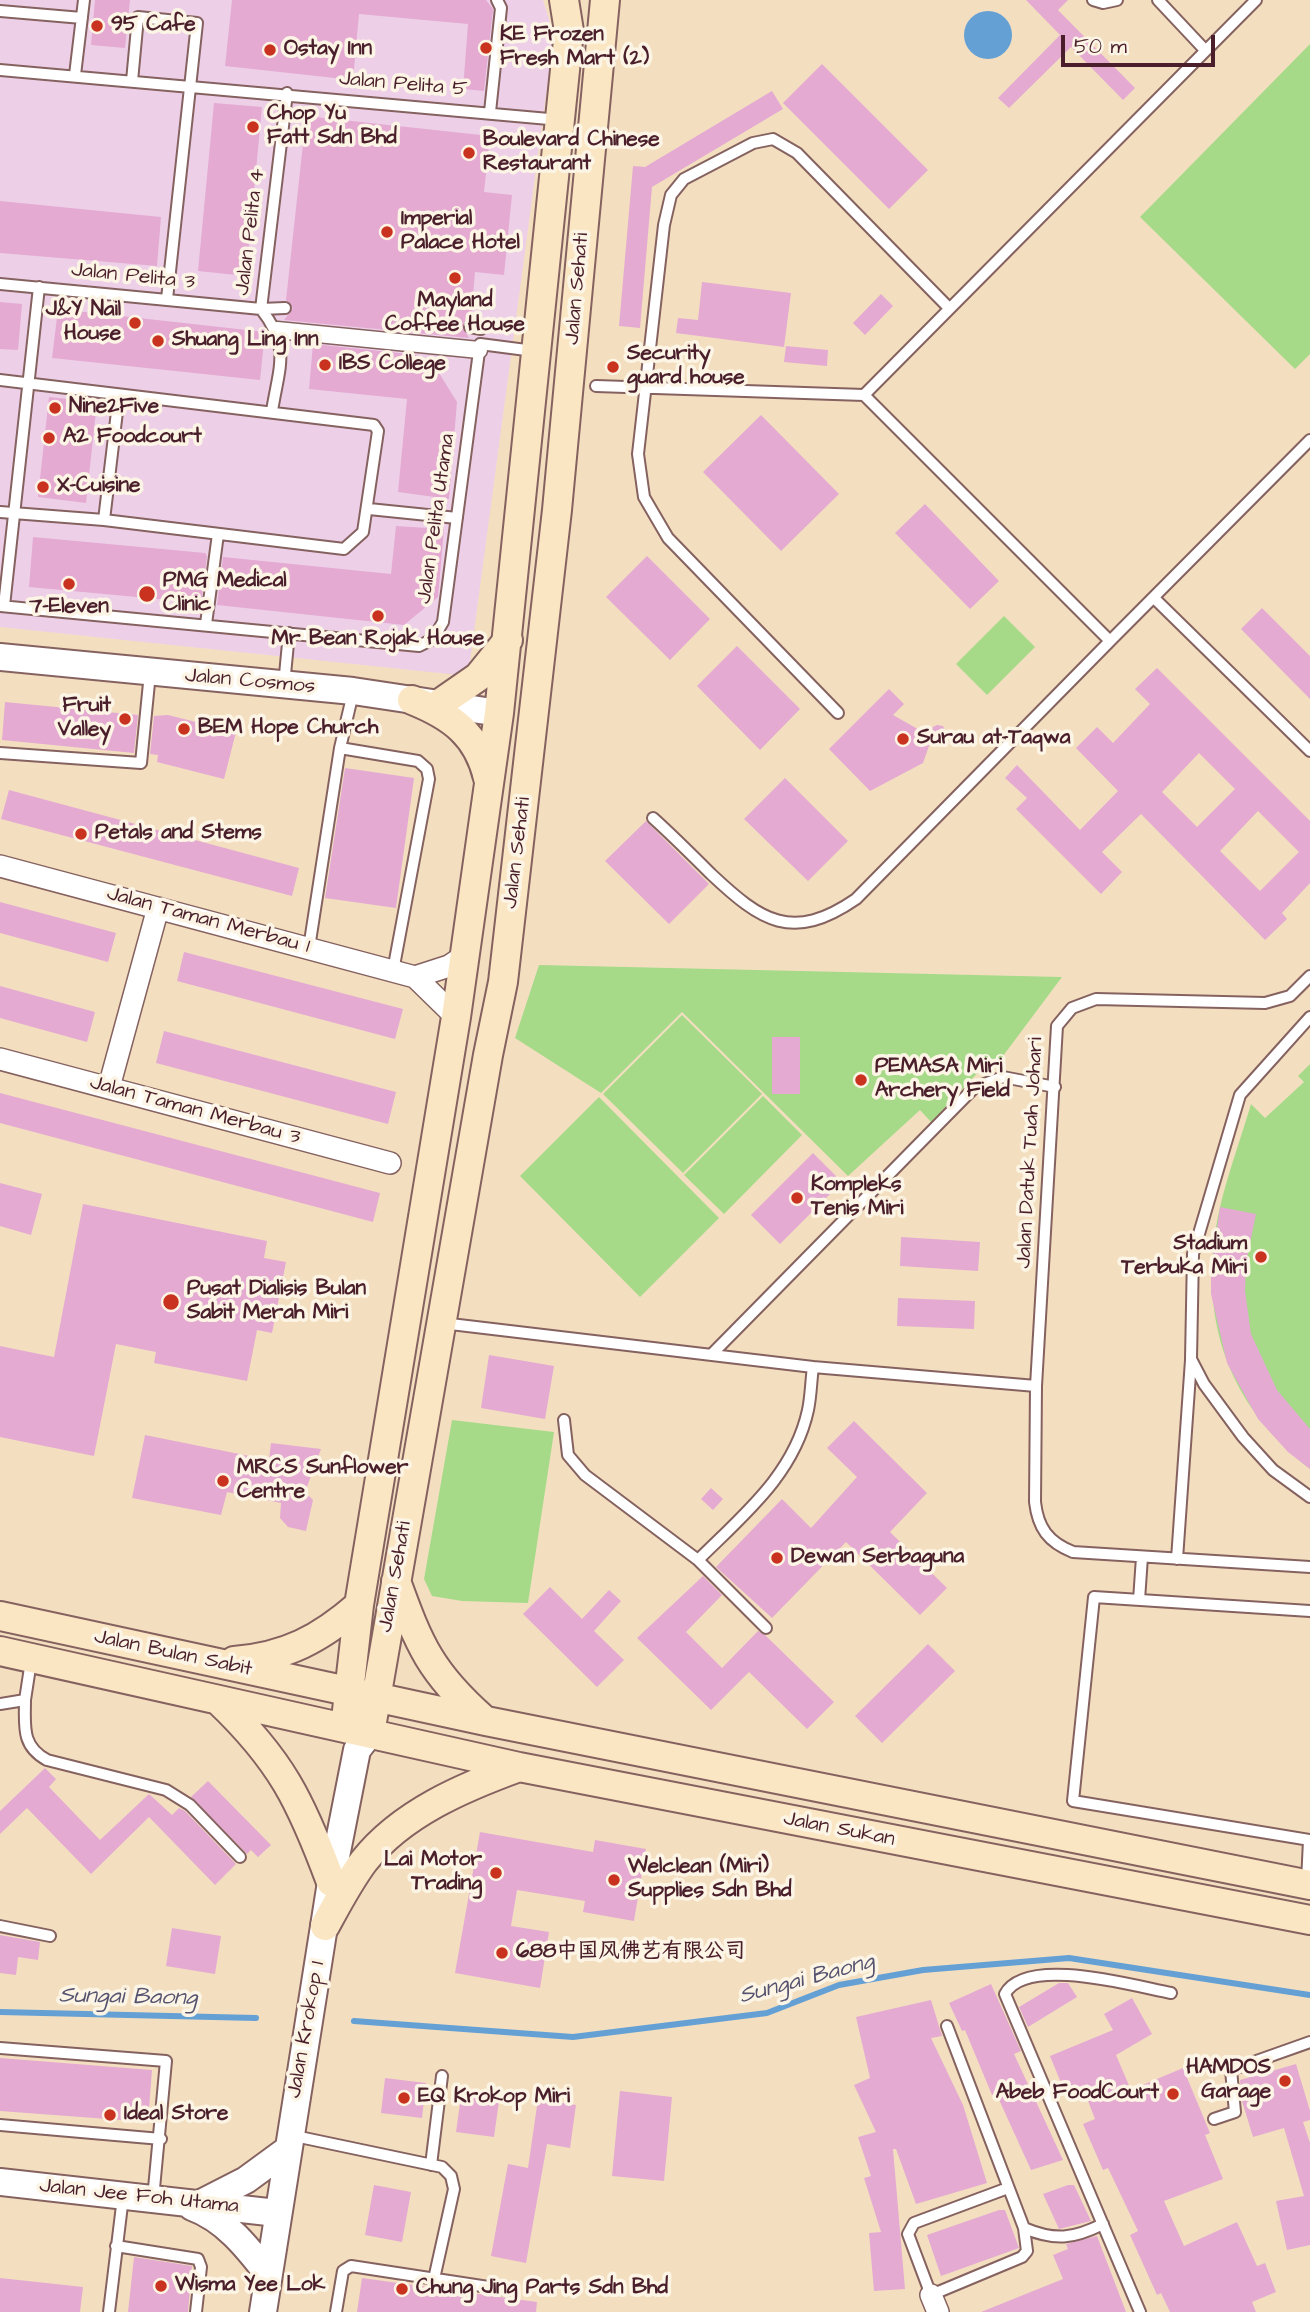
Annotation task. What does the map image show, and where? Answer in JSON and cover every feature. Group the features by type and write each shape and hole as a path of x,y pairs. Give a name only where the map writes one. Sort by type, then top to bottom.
{"main road":[{"name":"Jalan Sehati","path":"360,1694 359,1605 456,1017 509,639 569,31 564,0"},
{"name":"Jalan Sehati","path":"360,1694 396,1579 503,982 557,510 605,0"},
{"path":"503,982 495,959 517,764 512,738 499,713 516,693 526,673 541,535 557,510"},
{"path":"426,702 478,677 509,639"},
{"path":"426,702 453,719 470,736 483,757 489,781"},
{"path":"396,1579 418,1642 436,1673 486,1721"},
{"path":"215,1663 253,1660 293,1650 328,1632 359,1605"},
{"name":"Jalan Bulan Sabit","path":"0,1616 360,1694"},
{"name":"Jalan Bulan Sabit","path":"10,1653 217,1699 357,1737"},
{"path":"357,1737 360,1694"},
{"name":"Jalan Sukan","path":"360,1694 1308,1885"},
{"path":"217,1699 253,1734 286,1777 310,1825 331,1882"},
{"name":"Jalan Sukan","path":"357,1737 1310,1920"},
{"path":"325,1926 365,1860 385,1840 426,1809 471,1784 520,1768"}],"street":[{"path":"277,330 479,347"},
{"name":"Jalan Cosmos","path":"0,657 354,691 499,713"},
{"name":"Jalan Taman Merbau 1","path":"0,866 415,977"},
{"path":"109,1087 158,908"},
{"path":"456,1017 415,977 449,966 464,956"},
{"name":"Jalan Taman Merbau 3","path":"0,1059 390,1163"},
{"name":"Jalan Krokop 1","path":"263,2312 288,2143 357,1737"},
{"path":"176,2201 246,2180 288,2143"},
{"name":"Jalan Jee Foh Utama","path":"0,2182 277,2213"},
{"path":"176,2201 220,2222 239,2238 268,2274"}],"lane":[{"path":"75,75 84,0"},
{"path":"490,112 501,8 497,0"},
{"path":"1093,0 1103,4 1117,0"},
{"path":"1158,0 1205,50"},
{"path":"863,396 1256,0"},
{"path":"0,11 82,18"},
{"path":"132,81 138,17 197,23 188,86 167,299"},
{"name":"Jalan Pelita 5","path":"0,70 287,93 560,120"},
{"name":"Jalan Pelita 4","path":"277,330 261,309 287,93"},
{"path":"838,713 668,538 644,497 638,454 664,225 671,195 684,179 753,143 774,139 797,152 949,308"},
{"name":"Jalan Pelita 3","path":"0,284 261,309 285,308"},
{"path":"2,606 39,287"},
{"path":"272,411 282,348 277,330"},
{"path":"479,347 538,352"},
{"name":"Jalan Pelita Utama","path":"2,606 419,646 433,639 443,622 479,347"},
{"path":"0,380 272,411 377,428 369,509 363,532 344,549 104,520 0,512"},
{"path":"596,386 863,396 1110,641"},
{"path":"104,520 119,395"},
{"path":"653,818 746,907 771,920 818,920 856,899 1310,440"},
{"path":"369,509 457,518"},
{"path":"206,624 218,534"},
{"path":"1154,598 1310,751"},
{"path":"285,685 289,633"},
{"path":"0,753 142,763 150,673"},
{"path":"309,948 340,748 354,691"},
{"path":"340,748 418,761 427,769 429,779 393,971"},
{"name":"Jalan Datuk Tuah Johari","path":"1310,976 1290,996 1265,1003 1113,998 1082,1003 1072,1008 1057,1026 1036,1386 1035,1502 1037,1518 1043,1532 1056,1545 1073,1552 1310,1567"},
{"path":"1177,1559 1191,1359 1193,1254 1240,1095 1310,1017"},
{"path":"712,1353 974,1088 1003,1077 1055,1087"},
{"path":"442,1322 813,1367 1036,1386"},
{"path":"1191,1359 1204,1384 1242,1437 1273,1470 1310,1497"},
{"path":"698,1560 773,1486 793,1454 808,1410 813,1367"},
{"path":"564,1420 568,1455 585,1475 698,1560 766,1628"},
{"path":"1139,1600 1142,1557"},
{"path":"1308,1885 1310,1840 1073,1801 1094,1597 1310,1611"},
{"path":"10,1653 24,1700 25,1737 36,1754 47,1760 166,1790 190,1805 240,1857"},
{"path":"0,1704 24,1700"},
{"path":"0,1926 50,1936"},
{"path":"1140,2312 1005,1994 1018,1979 1058,1973 1171,1993"},
{"path":"947,2026 1024,2228 1027,2251 1022,2257 935,2304 908,2234 909,2229 914,2223 1008,2188"},
{"path":"1214,2119 1235,2112 1231,2070 1310,2042"},
{"path":"0,2048 166,2061 161,2139 176,2201"},
{"path":"431,2165 442,2076"},
{"path":"0,2125 161,2139"},
{"path":"288,2143 442,2167 451,2176 454,2189 434,2279"},
{"path":"109,2312 124,2195"},
{"path":"1024,2228 1050,2239 1086,2233 1103,2224"},
{"path":"116,2246 198,2259 201,2267 196,2312"},
{"path":"336,2312 343,2271 351,2266 508,2290"}],"shaded area":[{"path":"0,0 543,0 554,35 468,676 0,627"}],"green space":[{"path":"1310,44 1310,354 1295,369 1140,217"},
{"path":"1004,616 1035,647 987,695 956,664"},
{"name":"PEMASA Miri Archery Field","path":"539,965 1062,977 994,1068 987,1063 931,1122 920,1110 848,1176 682,1012 601,1093 515,1038"},
{"path":"682,1015 762,1094 683,1173 603,1094"},
{"name":"Stadium Terbuka Miri","path":"1310,1064 1310,1469 1281,1443 1257,1415 1238,1385 1224,1353 1216,1319 1212,1283 1213,1246 1220,1207 1251,1104 1265,1118 1304,1082 1298,1076"},
{"path":"763,1096 802,1135 724,1214 684,1175"},
{"path":"599,1097 719,1218 640,1297 520,1176"},
{"path":"452,1420 554,1432 528,1603 462,1601 432,1596 424,1579"}],"water":[{"path":"988,11 1005,18 1012,35 1005,52 988,59 971,52 964,35 971,18"}],"building":[{"path":"95,0 130,0 125,48 91,45"},
{"path":"232,0 486,0 493,9 484,91 463,89 468,24 359,14 353,80 225,66"},
{"path":"1026,0 1068,0 1058,10 1135,88 1123,100 1071,47 1009,108 998,98 1060,35"},
{"path":"822,64 928,170 889,209 783,103"},
{"path":"772,91 783,109 652,187 640,328 619,326 633,166 645,167"},
{"path":"214,103 262,107 246,276 198,271"},
{"name":"Imperial Palace Hotel","path":"306,116 490,136 484,192 512,195 504,275 475,272 471,319 462,326 469,338 284,320 293,308 286,300"},
{"path":"0,201 161,217 157,266 0,253"},
{"path":"702,282 791,293 784,347 676,333 678,318 698,320"},
{"path":"881,294 893,306 865,335 853,323"},
{"path":"0,302 22,304 18,350 0,349"},
{"path":"58,309 265,332 260,380 52,358"},
{"path":"313,344 419,355 439,373 457,402 449,499 398,492 407,399 309,389"},
{"path":"786,346 828,350 827,366 784,362"},
{"path":"49,397 97,402 86,503 38,497"},
{"path":"761,415 839,494 781,551 703,472"},
{"path":"925,504 999,581 970,609 895,533"},
{"path":"396,526 444,529 438,597 404,625 217,605 223,557 391,574"},
{"path":"33,537 205,553 207,556 201,603 29,587"},
{"path":"647,556 710,619 670,660 606,597"},
{"path":"1262,608 1310,656 1310,699 1241,629"},
{"path":"737,646 800,709 760,750 697,686"},
{"path":"1157,668 1310,821 1310,883 1282,913 1287,919 1265,940 1141,814 1102,852 1122,872 1101,894 1016,809 1027,798 1005,778 1017,765 1080,830 1118,791 1076,748 1097,727 1113,743 1150,704 1135,689","holes":["1199,753 1235,789 1197,827 1162,792","1258,811 1299,852 1260,891 1220,851"]},
{"path":"889,689 904,704 893,715 923,732 937,725 943,726 948,737 941,744 929,746 923,763 870,791 829,749"},
{"path":"5,702 138,715 134,753 2,740"},
{"path":"168,715 236,732 224,779 157,762 158,755 150,754 154,716"},
{"path":"345,768 414,778 396,908 325,898"},
{"path":"785,778 848,841 808,881 744,819"},
{"path":"9,790 299,868 292,896 1,819"},
{"path":"646,821 709,884 669,924 605,861"},
{"path":"0,902 116,933 108,962 0,933"},
{"path":"184,952 403,1009 395,1039 177,981"},
{"path":"0,986 95,1012 87,1042 0,1018"},
{"path":"164,1031 396,1092 388,1124 156,1063"},
{"path":"772,1037 800,1037 800,1094 772,1094"},
{"path":"0,1093 380,1193 373,1222 0,1123"},
{"name":"Kompleks Tenis Miri","path":"813,1153 842,1182 780,1244 751,1215"},
{"path":"0,1183 42,1194 31,1235 0,1226"},
{"name":"Pusat Dialisis Bulan Sabit Merah Miri","path":"83,1204 267,1241 264,1258 286,1262 272,1333 257,1330 247,1381 154,1363 156,1352 116,1344 94,1456 0,1437 0,1346 54,1357"},
{"path":"1220,1207 1256,1214 1246,1263 1245,1291 1251,1334 1277,1390 1310,1429 1310,1469 1288,1452 1258,1419 1227,1363 1211,1294 1211,1270"},
{"path":"901,1237 980,1242 978,1271 900,1266"},
{"path":"898,1298 975,1301 974,1329 897,1326"},
{"path":"489,1355 554,1366 545,1419 481,1408"},
{"path":"854,1421 927,1493 890,1532 947,1588 920,1615 846,1542 772,1618 716,1567 782,1499 811,1528 857,1477 827,1448"},
{"name":"MRCS Sunflower Centre","path":"145,1435 269,1460 271,1443 321,1449 305,1492 313,1500 306,1531 288,1527 280,1518 281,1503 227,1492 221,1515 132,1498"},
{"path":"711,1488 723,1499 713,1510 701,1499"},
{"path":"703,1576 722,1595 686,1632 722,1668 758,1631 766,1636 834,1702 807,1729 749,1672 711,1710 637,1638"},
{"path":"550,1587 582,1619 609,1590 621,1601 594,1631 624,1660 597,1687 523,1614"},
{"path":"928,1644 955,1671 882,1743 855,1716"},
{"path":"45,1768 56,1779 49,1787 100,1840 149,1794 172,1815 179,1808 185,1811 236,1864 215,1885 149,1817 91,1874 27,1808 0,1834 0,1811"},
{"path":"208,1781 271,1845 258,1857 251,1850 247,1854 191,1797"},
{"path":"480,1832 593,1852 595,1840 646,1849 634,1921 583,1912 585,1901 517,1890 511,1926 549,1932 540,1988 455,1973"},
{"path":"172,1928 221,1936 215,1974 166,1966"},
{"path":"0,1935 40,1942 38,1960 18,1957 16,1975 0,1973"},
{"path":"1059,1983 1068,1983 1077,1997 1028,2027 1019,2007"},
{"path":"991,1984 1021,2051 1014,2054 1063,2160 1031,2170 996,2093 992,2095 965,2030 962,2031 949,2003"},
{"path":"1132,1998 1152,2034 1116,2055 1131,2090 1183,2068 1210,2133 1205,2135 1223,2179 1164,2201 1184,2246 1237,2222 1257,2266 1265,2263 1276,2292 1252,2302 1256,2312 1170,2312 1161,2293 1157,2295 1130,2235 1138,2231 1108,2168 1103,2170 1083,2124 1095,2119 1083,2088 1066,2095 1050,2056 1113,2030 1104,2014"},
{"path":"931,2000 942,2036 931,2038 963,2105 987,2183 916,2204 896,2149 893,2149 905,2289 874,2291 869,2233 881,2232 864,2178 871,2176 858,2137 876,2132 854,2085 870,2078 856,2017"},
{"path":"0,2058 152,2070 148,2122 0,2111"},
{"path":"1296,2064 1310,2111 1310,2120 1303,2122 1310,2143 1310,2245 1287,2250 1276,2201 1304,2196 1284,2128 1253,2137 1242,2101 1240,2080"},
{"name":"EQ Krokop Miri","path":"385,2078 426,2083 422,2118 381,2113"},
{"path":"462,2089 500,2094 494,2137 456,2132"},
{"path":"620,2091 672,2097 664,2181 612,2176"},
{"path":"538,2099 576,2105 570,2148 547,2144 526,2263 491,2256 508,2164 528,2168"},
{"path":"374,2185 411,2192 402,2242 365,2235"},
{"path":"1074,2185 1091,2221 1059,2229 1043,2194"},
{"path":"1005,2210 1019,2248 941,2276 927,2235"},
{"path":"1097,2236 1126,2312 981,2312 1063,2279 1053,2255 1068,2249 1066,2244"},
{"name":"Wisma Yee Lok","path":"134,2257 192,2266 188,2312 128,2312"},
{"path":"0,2278 83,2287 80,2312 0,2312"},
{"name":"Chung Jing Parts Sdn Bhd","path":"362,2278 537,2302 536,2312 357,2312"}],"waterway":[{"name":"Sungai Baong","path":"354,2021 573,2037 767,2013 839,1985 923,1970 1069,1958 1310,1995"},
{"name":"Sungai Baong","path":"0,2012 256,2018"}],"place":[{"name":"95 Cafe","path":"97,26"},
{"name":"KE Frozen Fresh Mart (2)","path":"486,48"},
{"name":"Ostay Inn","path":"270,50"},
{"name":"Chop Yu Fatt Sdn Bhd","path":"253,127"},
{"name":"Boulevard Chinese Restaurant","path":"469,153"},
{"name":"Imperial Palace Hotel","path":"387,232"},
{"name":"Mayland Coffee House","path":"455,278"},
{"name":"J&Y Nail House","path":"135,323"},
{"name":"Shuang Ling Inn","path":"158,341"},
{"name":"IBS College","path":"325,365"},
{"name":"Security guard house","path":"613,367"},
{"name":"Nine2Five","path":"55,408"},
{"name":"A2 Foodcourt","path":"49,438"},
{"name":"X-Cuisine","path":"43,487"},
{"name":"7-Eleven","path":"69,584"},
{"name":"PMG Medical Clinic","path":"147,594"},
{"name":"Mr Bean Rojak House","path":"378,616"},
{"name":"Fruit Valley","path":"125,719"},
{"name":"BEM Hope Church","path":"184,729"},
{"name":"Surau at-Taqwa","path":"903,739"},
{"name":"Petals and Stems","path":"81,834"},
{"name":"PEMASA Miri Archery Field","path":"861,1080"},
{"name":"Kompleks Tenis Miri","path":"797,1198"},
{"name":"Stadium Terbuka Miri","path":"1261,1257"},
{"name":"Pusat Dialisis Bulan Sabit Merah Miri","path":"171,1302"},
{"name":"MRCS Sunflower Centre","path":"223,1481"},
{"name":"Dewan Serbaguna","path":"777,1558"},
{"name":"Lai Motor Trading","path":"496,1873"},
{"name":"Welclean (Miri) Supplies Sdn Bhd","path":"614,1880"},
{"name":"688中国风佛艺有限公司","path":"502,1953"},
{"name":"HAMDOS Garage","path":"1285,2081"},
{"name":"Abeb FoodCourt","path":"1173,2094"},
{"name":"EQ Krokop Miri","path":"404,2098"},
{"name":"Ideal Store","path":"110,2115"},
{"name":"Wisma Yee Lok","path":"161,2286"},
{"name":"Chung Jing Parts Sdn Bhd","path":"402,2289"}]}
